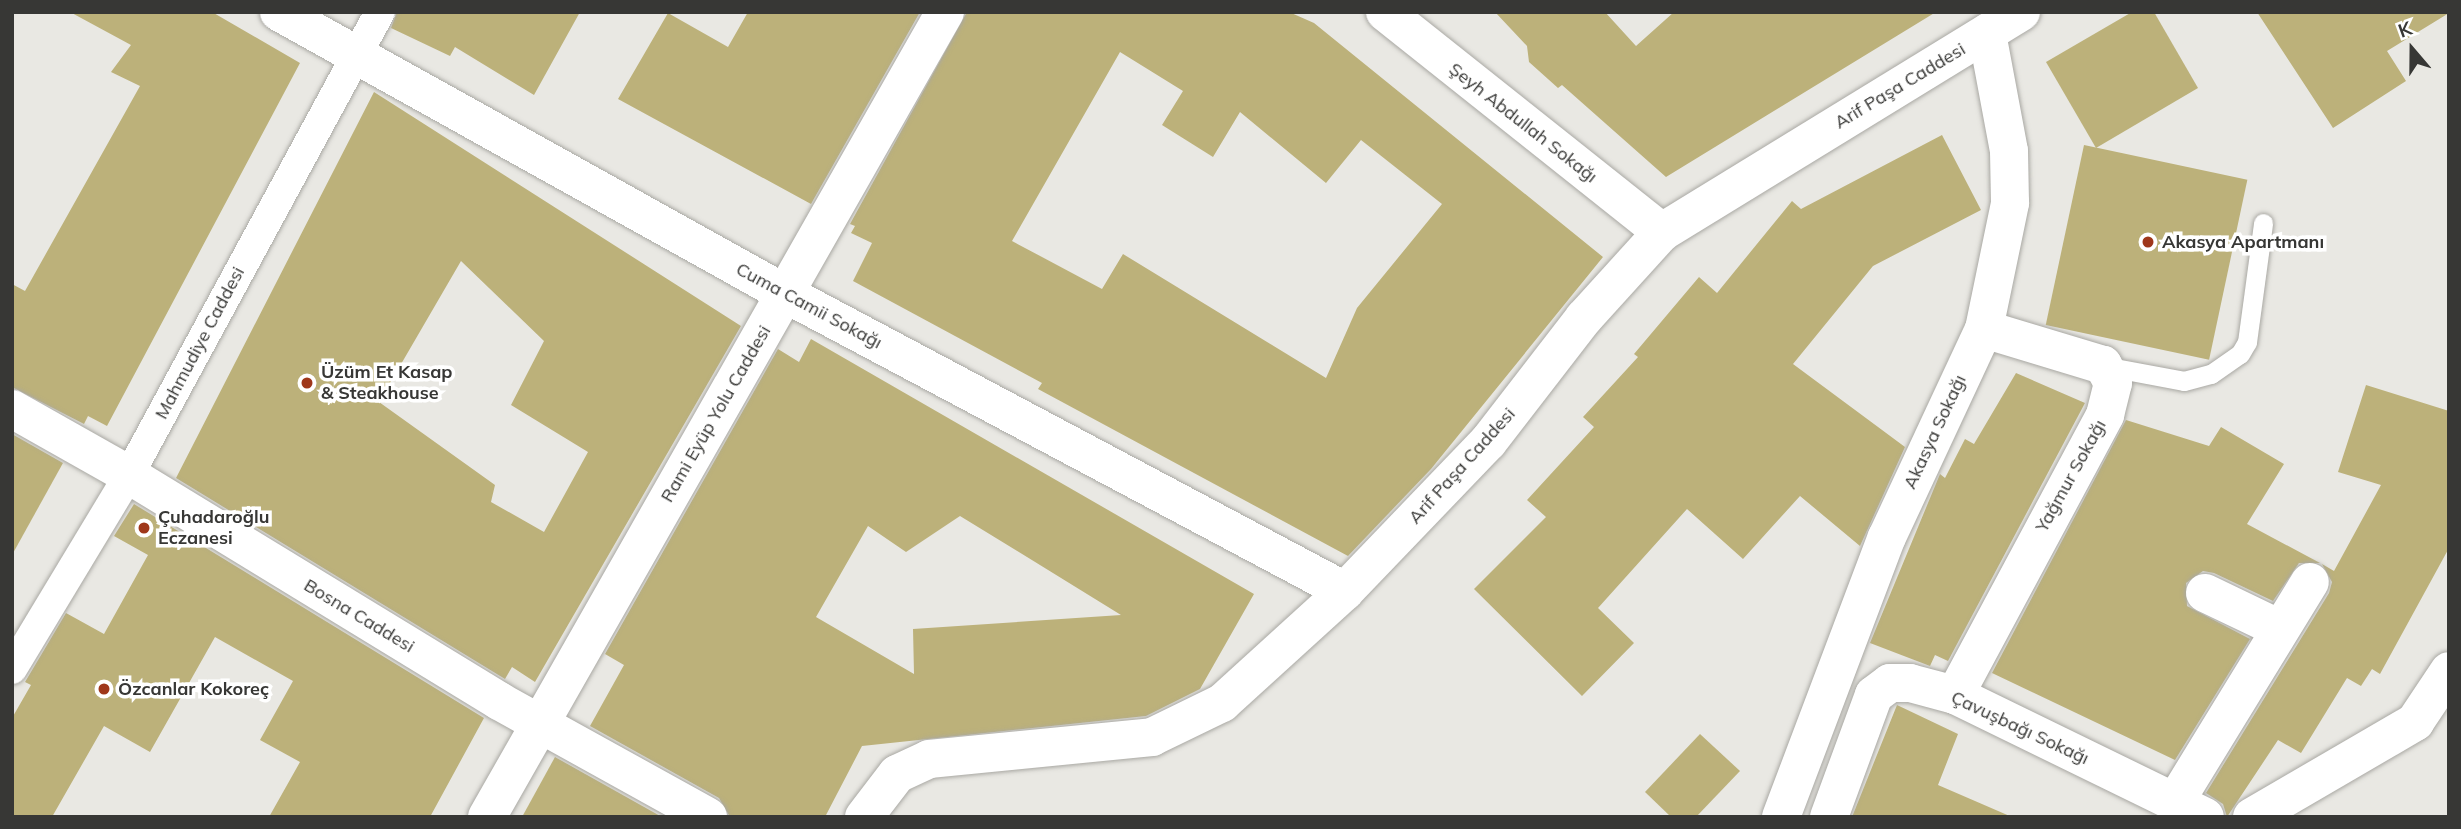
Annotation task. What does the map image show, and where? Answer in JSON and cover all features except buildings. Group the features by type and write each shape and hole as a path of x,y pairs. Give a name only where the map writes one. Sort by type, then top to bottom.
{"street":[{"name":"Cuma Camii Sokağı","path":"279,12 784,293 1345,591"},
{"name":"Mahmudiye Caddesi","path":"12,669 129,475 380,12"},
{"name":"Rami Eyüp Yolu Caddesi","path":"487,817 945,12"},
{"name":"Şeyh Abdullah Sokağı","path":"1385,12 1661,232"},
{"name":"Arif Paşa Caddesi","path":"864,817 897,774 929,760 1152,737 1222,703 1345,591 1488,442 1584,318 1661,232 2021,12"},
{"name":"Akasya Sokağı","path":"1781,817 1887,537 1984,329 2010,203 2009,151 1987,33"},
{"path":"1984,329 2104,365"},
{"name":"Yağmur Sokağı","path":"1955,695 2105,415 2113,383 2104,365"},
{"name":"Bosna Caddesi","path":"12,409 129,475 540,724 708,817"},
{"path":"2190,809 2280,629 2310,582"},
{"path":"2205,593 2280,629"},
{"path":"2252,817 2415,722 2449,671"},
{"name":"Çavuşbağı Sokağı","path":"1829,817 1874,695 1890,683 1910,682 1955,695 2190,809"}],"lane":[{"path":"2104,365 2184,381 2211,374 2240,354 2247,342 2263,223"}],"place":[{"name":"Akasya Apartmanı","path":"2148,242"},
{"name":"Üzüm Et Kasap & Steakhouse","path":"307,383"},
{"name":"Çuhadaroğlu Eczanesi","path":"144,528"},
{"name":"Özcanlar Kokoreç","path":"104,689"}]}
